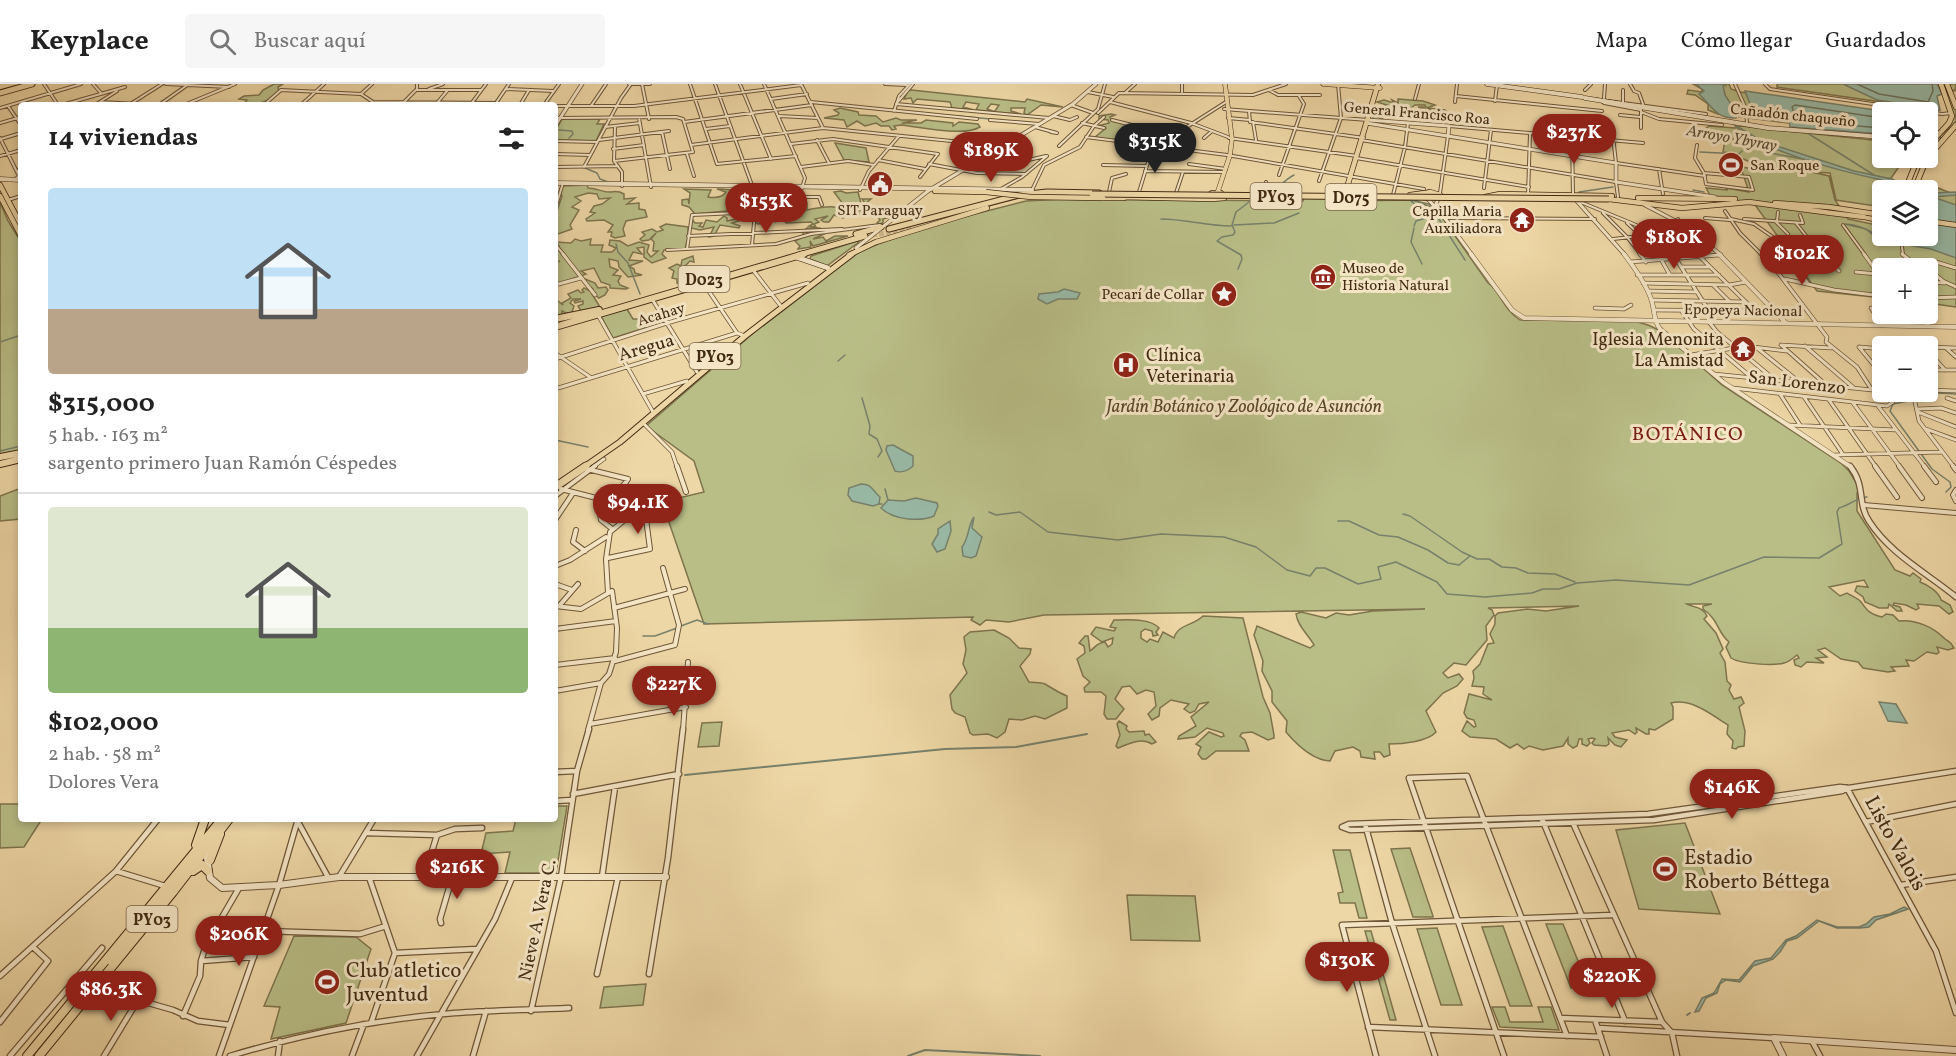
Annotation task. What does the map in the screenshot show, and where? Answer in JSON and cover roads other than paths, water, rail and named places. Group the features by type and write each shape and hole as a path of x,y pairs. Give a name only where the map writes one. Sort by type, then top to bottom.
{"highway":[{"path":"0,92 30,84"},
{"path":"1938,134 1952,117 1941,84"},
{"path":"1947,84 1956,107"},
{"path":"1342,195 1351,188 1379,86"},
{"path":"1938,145 1956,125"},
{"path":"1320,195 1328,190 1340,190 1347,187 1353,177"},
{"path":"7,179 0,181 18,218"},
{"name":"PY03","path":"558,484 586,469 644,423 741,334 860,249 876,242 1027,197 1061,193 1329,195 1347,187"},
{"path":"931,190 1040,198 1166,198"},
{"path":"1016,196 1032,190 1061,193"},
{"name":"D075","path":"1071,192 1095,194"},
{"name":"PY03","path":"1335,192 1342,195"},
{"name":"PY03","path":"558,484 653,412 741,334 856,248 874,239 1016,196 1061,193 1212,199 1218,193"},
{"name":"D075","path":"1061,193 1633,200"},
{"path":"1212,199 1208,196 1218,193"},
{"name":"PY03","path":"1218,193 1226,196 1342,195"},
{"name":"D075","path":"1342,195 1439,194"},
{"name":"D075","path":"1342,195 1439,194 1633,200 1704,198 1872,216"},
{"name":"D075","path":"1485,197 1500,194 1576,199 1618,197 1667,207 1690,208 1741,202 1773,204"},
{"path":"0,196 18,230"},
{"path":"1667,207 1662,200 1672,198"},
{"name":"D075","path":"1684,198 1704,198"},
{"path":"1690,208 1702,206 1704,198"},
{"path":"1773,204 1872,216"},
{"path":"889,229 978,207"},
{"path":"913,229 987,208"},
{"path":"1938,224 1956,227"},
{"path":"786,256 882,226"},
{"name":"D023","path":"558,326 853,236"},
{"name":"D023","path":"599,312 652,299 795,257 808,256 865,236"},
{"path":"558,320 599,312"},
{"path":"0,457 18,454"},
{"path":"0,465 18,462"},
{"path":"188,860 205,822"},
{"path":"206,822 209,839"},
{"path":"209,839 215,822"},
{"name":"PY03","path":"27,1056 165,886 223,822"},
{"path":"210,860 224,822"},
{"name":"PY03","path":"39,1056 173,892 209,839"},
{"path":"173,892 197,867 204,866 208,871"},
{"path":"93,989 106,969 184,871"}],"main road":[{"path":"1223,84 1230,138"},
{"path":"1323,84 1379,86"},
{"name":"Cañadón chaqueño","path":"1488,84 1579,96 1747,124 1872,135"},
{"path":"1218,193 1230,138 1225,106"},
{"path":"7,179 18,179"},
{"path":"0,181 18,179"},
{"path":"558,184 1032,190"},
{"path":"931,190 1017,194 1016,196"},
{"path":"808,256 828,268"}],"street":[{"path":"44,84 58,102"},
{"path":"18,102 81,84"},
{"path":"93,84 101,93"},
{"path":"133,102 164,84 229,87"},
{"path":"192,102 235,84"},
{"path":"304,102 324,84"},
{"path":"361,94 372,84"},
{"path":"404,102 416,90 417,84"},
{"path":"427,90 443,84"},
{"path":"472,102 486,84"},
{"path":"496,102 509,84"},
{"path":"546,102 559,84"},
{"path":"558,117 582,84"},
{"path":"591,106 606,84"},
{"path":"584,167 629,84 650,84"},
{"path":"642,84 649,118"},
{"path":"690,84 717,164 796,156"},
{"path":"715,84 753,187"},
{"path":"740,84 771,159"},
{"path":"687,249 691,216 804,210 802,197 806,180 764,84"},
{"path":"558,106 646,105 801,84 823,128"},
{"path":"885,84 910,85"},
{"path":"856,248 882,226 960,170 1071,105 1096,84"},
{"path":"1098,113 1105,84"},
{"path":"1125,93 1135,84"},
{"path":"1182,84 1182,92"},
{"path":"1059,146 1093,113 1119,93 1259,94 1286,84"},
{"path":"1319,181 1341,118 1337,84"},
{"path":"1415,99 1419,84"},
{"path":"1455,102 1457,84"},
{"path":"1528,84 1528,89"},
{"path":"1585,90 1591,84"},
{"path":"1605,84 1604,104 1640,110 1659,119"},
{"path":"1630,84 1634,92 1639,93 1643,105"},
{"path":"1735,84 1746,109 1747,124"},
{"path":"1765,84 1770,89 1952,117"},
{"path":"162,102 187,85"},
{"path":"894,111 896,104 910,85"},
{"path":"1495,101 1497,85"},
{"path":"70,102 127,86"},
{"path":"102,102 127,86"},
{"path":"506,89 553,91"},
{"path":"268,102 281,90 361,94 373,102"},
{"path":"416,90 481,90"},
{"path":"438,102 448,90"},
{"path":"521,102 530,90"},
{"path":"1269,90 1278,95 1320,95"},
{"path":"1623,90 1623,102"},
{"path":"1088,92 1114,97"},
{"path":"771,99 807,94"},
{"path":"1279,175 1301,115 1304,102 1299,96"},
{"path":"1456,96 1602,111"},
{"path":"1574,102 1579,96"},
{"path":"1603,100 1706,114"},
{"path":"0,108 18,102"},
{"path":"1109,102 1191,123 1230,138 1329,151 1400,166 1528,187"},
{"path":"558,118 702,120 812,103 977,119"},
{"path":"896,104 1070,120 1077,117"},
{"path":"0,123 17,118 8,105"},
{"path":"1071,105 1093,113"},
{"path":"1139,192 1155,146 1191,123 1225,106"},
{"name":"General Francisco Roa","path":"1225,106 1249,111 1369,122 1449,126 1643,143"},
{"path":"1577,108 1582,121"},
{"path":"1249,111 1256,140"},
{"path":"1641,112 1641,128"},
{"path":"1620,115 1722,126"},
{"path":"779,116 818,118"},
{"path":"1580,116 1600,118 1601,125 1615,140 1618,197"},
{"path":"639,118 652,186"},
{"path":"1032,190 1047,163 1078,148 1103,118"},
{"path":"1228,118 1662,189 1704,198 1721,197"},
{"path":"614,161 693,152 683,120"},
{"path":"990,120 1039,124"},
{"path":"1113,120 1172,135"},
{"path":"1577,120 1601,125"},
{"path":"1369,122 1616,163 1705,175 1749,177 1753,190 1706,184 1705,175 1695,158 1697,145"},
{"path":"605,127 640,123"},
{"path":"1082,123 1104,128"},
{"path":"1393,195 1405,147 1408,123"},
{"path":"615,126 614,161 622,172 623,185"},
{"path":"706,129 730,126"},
{"path":"1034,126 1052,132"},
{"path":"1446,219 1436,204 1449,126"},
{"path":"691,146 735,138 823,128 1001,146"},
{"path":"558,141 598,141 669,130"},
{"path":"1204,138 1212,130"},
{"path":"1484,188 1491,130"},
{"path":"662,132 670,169"},
{"path":"18,134 0,139 18,177"},
{"path":"1528,195 1530,134"},
{"path":"860,189 864,178 899,136"},
{"path":"1086,137 1228,155 1396,185 1426,195 1446,219"},
{"path":"1572,137 1572,175 1576,199 1613,239 1643,283 1655,310 1656,324 1660,329 1732,388 1850,466 1860,477 1868,520 1887,543 1956,597"},
{"path":"791,144 833,139 938,154 920,177"},
{"path":"817,140 829,163"},
{"path":"614,149 644,145"},
{"path":"0,156 18,151"},
{"path":"558,154 591,155"},
{"path":"687,154 693,176"},
{"path":"1001,190 1026,174 1047,156 1024,161"},
{"path":"878,160 925,169"},
{"path":"801,167 851,161 874,165"},
{"path":"1041,161 1047,163"},
{"path":"929,164 960,170 1026,174"},
{"path":"1189,164 1223,170"},
{"path":"1103,165 1147,166"},
{"path":"558,167 618,166"},
{"path":"1659,169 1663,194"},
{"path":"1145,171 1223,170"},
{"path":"1176,193 1183,172"},
{"path":"1109,192 1112,178 1126,174"},
{"path":"1266,182 1270,196"},
{"path":"558,200 563,184"},
{"path":"1414,195 1426,190 1439,194"},
{"path":"8,200 18,197"},
{"path":"802,197 819,197 822,205"},
{"path":"1576,199 1658,234"},
{"path":"1633,200 1678,219 1719,255 1786,322"},
{"path":"1667,207 1669,214"},
{"path":"1600,211 1628,237 1646,262"},
{"path":"1725,211 1730,220 1784,279 1827,337 1826,342 1857,367 1872,390"},
{"path":"752,245 755,212"},
{"path":"1776,221 1778,212"},
{"path":"1705,218 1803,223 1800,215"},
{"path":"1446,219 1595,219"},
{"name":"Epopeya Nacional","path":"1446,219 1512,310 1519,316 1529,319 1786,322 1956,327"},
{"path":"1658,234 1678,219"},
{"path":"1740,219 1760,227 1792,249 1799,255 1797,256 1801,262 1773,266"},
{"path":"1625,221 1641,236"},
{"path":"1776,221 1788,234"},
{"path":"1795,223 1810,240 1813,248 1839,271"},
{"path":"1843,225 1872,263"},
{"path":"667,250 776,244 811,234 882,226"},
{"path":"1668,226 1755,311"},
{"path":"688,236 832,227 845,230"},
{"path":"1613,239 1675,233"},
{"path":"1648,235 1676,260 1709,311"},
{"path":"808,256 857,240 861,242"},
{"path":"1634,246 1684,241"},
{"path":"1902,247 1902,255 1906,258"},
{"path":"558,248 594,295"},
{"path":"1792,249 1813,248"},
{"path":"1641,255 1693,249"},
{"path":"1629,262 1719,255"},
{"path":"1784,258 1788,264 1814,268"},
{"path":"1662,261 1671,275"},
{"path":"1938,263 1956,268"},
{"path":"1681,267 1711,267"},
{"path":"1797,267 1808,284"},
{"path":"753,270 780,305"},
{"path":"1856,272 1872,272"},
{"path":"1637,275 1720,275"},
{"path":"1938,277 1956,287"},
{"path":"558,284 581,278"},
{"path":"1784,279 1872,294"},
{"path":"1643,283 1729,285 1746,282"},
{"name":"Acahay","path":"560,356 808,283"},
{"path":"1938,283 1946,283"},
{"path":"704,284 741,334"},
{"path":"1713,284 1730,301"},
{"path":"1648,291 1697,292"},
{"path":"1938,298 1956,297"},
{"path":"652,299 698,372"},
{"path":"1651,300 1746,302"},
{"path":"1668,301 1673,310"},
{"path":"1595,308 1624,309 1631,305"},
{"path":"1655,310 1774,311"},
{"path":"1681,310 1687,321 1752,378"},
{"path":"599,312 653,412"},
{"path":"1627,320 1647,322 1660,329"},
{"path":"1709,321 1717,332 1776,380"},
{"name":"Aregua","path":"558,388 741,334"},
{"path":"1825,384 1781,345 1832,348"},
{"path":"1691,355 1755,346 1786,351"},
{"path":"1755,346 1798,382"},
{"path":"1805,346 1854,388"},
{"path":"1872,348 1859,347 1872,361"},
{"path":"1938,348 1956,348"},
{"path":"1946,348 1956,357"},
{"path":"560,356 591,377"},
{"path":"1938,362 1945,370"},
{"path":"1938,370 1956,370"},
{"path":"1714,374 1872,390"},
{"path":"644,394 687,381"},
{"name":"San Lorenzo","path":"1732,388 1887,406 1893,402"},
{"path":"1938,390 1956,391"},
{"path":"1780,394 1800,425"},
{"path":"1803,397 1842,454"},
{"path":"1947,398 1956,401"},
{"path":"1829,400 1897,497"},
{"path":"1915,402 1924,429 1956,470"},
{"path":"1853,403 1922,498"},
{"path":"1877,405 1936,482"},
{"path":"1918,410 1935,408 1956,413"},
{"path":"1918,410 1956,427"},
{"path":"644,423 672,452 687,492"},
{"path":"1789,425 1896,430"},
{"path":"1924,429 1956,440"},
{"path":"1835,455 1942,452"},
{"path":"558,494 586,469 604,459"},
{"path":"586,469 627,477 628,481 619,492 604,500 598,515 611,528"},
{"path":"558,488 604,500"},
{"path":"1956,490 1953,495 1956,501"},
{"path":"558,565 606,537 611,528 635,513 645,499 619,492"},
{"path":"558,514 573,493"},
{"path":"1863,499 1956,513"},
{"path":"1930,504 1935,511"},
{"path":"608,558 650,549 646,519 635,513"},
{"path":"576,530 573,542 585,551"},
{"path":"606,537 608,558 605,582 610,592 616,621 615,659"},
{"path":"558,665 615,659 675,645 679,625 663,568"},
{"path":"558,604 578,584"},
{"path":"558,585 572,590"},
{"path":"614,608 685,589"},
{"path":"558,606 581,609 610,592"},
{"path":"558,629 616,621"},
{"name":"Nieve A. Vera C.","path":"531,1011 561,877 577,771 601,683 607,677 615,659"},
{"path":"649,974 666,877 679,774 688,662"},
{"path":"558,690 601,683"},
{"path":"590,724 686,707"},
{"path":"558,772 577,771"},
{"path":"1543,822 1570,818 1615,817 1847,788 1956,771"},
{"path":"558,800 679,774"},
{"path":"1504,1056 1409,778 1467,776 1567,1036"},
{"path":"602,877 615,788"},
{"path":"1350,827 1543,822 1618,823 1654,820 1842,791 1847,788"},
{"name":"Listo Valois","path":"1847,788 1901,885 1942,966 1956,1013"},
{"path":"1866,822 1956,804"},
{"path":"1615,817 1618,823"},
{"path":"1570,818 1662,1022 1672,1033 1677,1056"},
{"path":"0,976 116,872 156,822"},
{"path":"219,1056 255,957 297,822"},
{"path":"299,822 328,877"},
{"path":"339,877 372,822"},
{"path":"1543,822 1625,1021"},
{"path":"1366,827 1392,923 1435,1056"},
{"path":"367,833 437,835 456,829 482,828"},
{"path":"424,877 437,835"},
{"path":"209,839 208,871 210,878 219,887 279,885 328,877 666,877"},
{"path":"208,871 209,839"},
{"path":"116,872 165,886"},
{"path":"1901,885 1956,877"},
{"path":"352,1056 395,953 369,878"},
{"path":"441,923 440,919 452,878"},
{"path":"417,1056 495,919 512,878"},
{"path":"597,974 618,878"},
{"path":"183,1016 200,976 201,961 206,945 239,888"},
{"path":"1376,1056 1342,925 1612,915"},
{"path":"263,931 360,934 386,926"},
{"path":"0,1022 48,961 33,947"},
{"path":"10,1056 102,948"},
{"path":"395,953 478,948"},
{"path":"201,961 255,957"},
{"path":"93,989 173,1010 183,1016 206,1023 230,1025"},
{"path":"104,1056 138,1000"},
{"path":"230,1056 280,1041 367,1024 486,1011 569,1008"},
{"path":"473,1056 486,1011"},
{"path":"1560,1018 1662,1022"},
{"path":"1595,1020 1607,1056"},
{"path":"1368,1027 1601,1037"},
{"path":"1598,1029 1956,1050"},
{"path":"1774,1038 1783,1056"},
{"path":"1812,1040 1820,1056"},
{"path":"278,1056 280,1041"}],"water":[{"path":"1696,84 1723,84 1725,95 1737,114 1736,118 1729,118 1715,111 1699,94 1704,91"},
{"path":"1843,84 1937,84 1942,94 1937,96 1940,110 1938,110 1938,102 1877,100"},
{"path":"1745,91 1872,110 1872,133 1790,127 1788,113 1752,109"},
{"path":"1733,124 1760,140 1854,171 1894,180 1882,180 1825,166 1762,143"},
{"path":"1956,192 1956,195 1938,197 1938,193"},
{"path":"1938,199 1956,205 1956,258 1931,249 1914,246 1938,246"},
{"path":"1064,289 1080,293 1077,299 1058,299 1047,304 1038,299 1039,294"},
{"path":"893,445 913,456 911,468 902,472 895,471 886,450 887,446"},
{"path":"861,484 870,486 880,497 879,504 873,506 852,501 848,495 849,488"},
{"path":"916,498 937,503 934,516 907,519 892,515 881,508 888,500 904,501"},
{"path":"974,517 972,528 982,537 976,556 971,558 963,556 962,547"},
{"path":"950,521 951,531 945,549 937,552 932,544 938,534 938,529"},
{"path":"1879,702 1896,704 1907,723 1888,721"},
{"path":"1904,907 1908,909 1876,920 1869,927 1837,928 1819,921 1797,938 1787,941 1773,959 1753,966 1740,982 1726,980 1720,984 1717,993 1706,998 1699,1011 1695,1012 1702,998 1714,993 1722,979 1739,980 1755,961 1771,958 1786,940 1796,936 1817,920 1837,927 1859,927 1874,917 1890,914"}],"waterway":[{"path":"1771,111 1791,121"},
{"path":"957,116 991,119"},
{"path":"559,130 572,131 573,134 569,138"},
{"path":"1809,134 1874,175"},
{"path":"1700,152 1739,154 1742,151"},
{"name":"Arroyo Ybyray","path":"1770,153 1819,162"},
{"path":"585,168 597,173 600,179 608,182"},
{"path":"1271,193 1294,175"},
{"path":"1579,192 1613,187"},
{"path":"1693,190 1704,192"},
{"path":"1410,200 1429,204 1446,230"},
{"path":"1411,201 1427,215 1426,218 1416,221 1414,226"},
{"path":"1238,269 1242,259 1241,255 1217,241 1222,237 1233,235 1235,232 1232,225 1236,212 1249,202"},
{"path":"1234,225 1274,223 1299,213"},
{"path":"1161,219 1231,226"},
{"path":"1414,228 1411,242 1422,264"},
{"path":"1447,232 1465,260"},
{"path":"616,244 618,252 628,263 640,294"},
{"path":"0,342 18,336"},
{"path":"838,361 845,355"},
{"path":"1938,393 1956,394"},
{"path":"862,398 870,426 869,434 877,439 882,451 878,457"},
{"path":"1903,402 1893,404 1890,411 1932,469 1950,482 1951,487 1946,492"},
{"path":"558,441 588,447"},
{"path":"0,451 18,447"},
{"path":"885,489 888,500"},
{"path":"989,512 996,515 1020,512 1048,532 1118,540 1161,534 1224,537 1256,547 1287,570 1310,576 1316,568 1325,568 1358,584 1381,579 1378,567 1396,562 1437,582 1447,594 1485,597 1532,593 1543,589 1559,589 1577,583 1616,580 1689,585 1764,557 1819,558 1842,544 1837,512 1839,508 1867,497"},
{"path":"1403,514 1410,516 1462,552 1477,559 1489,559 1502,567 1516,568 1528,573 1555,574 1575,582"},
{"path":"1338,521 1349,521 1379,535 1398,537 1428,550 1448,563 1459,565 1470,556"},
{"path":"681,626 697,620 708,624"},
{"path":"643,636 655,636 677,628"},
{"path":"685,775 945,749 1016,747 1087,734"},
{"path":"908,1056 925,1050 1040,1056"}],"tunnel":[{"path":"865,236 913,229"},
{"path":"209,834 212,822"}],"place":[{"name":"San Roque","path":"1731,165"},
{"name":"SIT Paraguay","path":"880,184"},
{"name":"Capilla Maria Auxiliadora","path":"1522,220"},
{"name":"Museo de Historia Natural","path":"1323,277"},
{"name":"Pecarí de Collar","path":"1224,294"},
{"name":"Iglesia Menonita La Amistad","path":"1743,349"},
{"name":"Clínica Veterinaria","path":"1126,365"},
{"name":"Estadio Roberto Béttega","path":"1665,869"},
{"name":"Club atletico Juventud","path":"327,982"}],"district":[{"name":"BOTÁNICO","path":"1688,433"}],"park label":[{"name":"Jardín Botánico y Zoológico de Asunción","path":"1244,406"}]}
